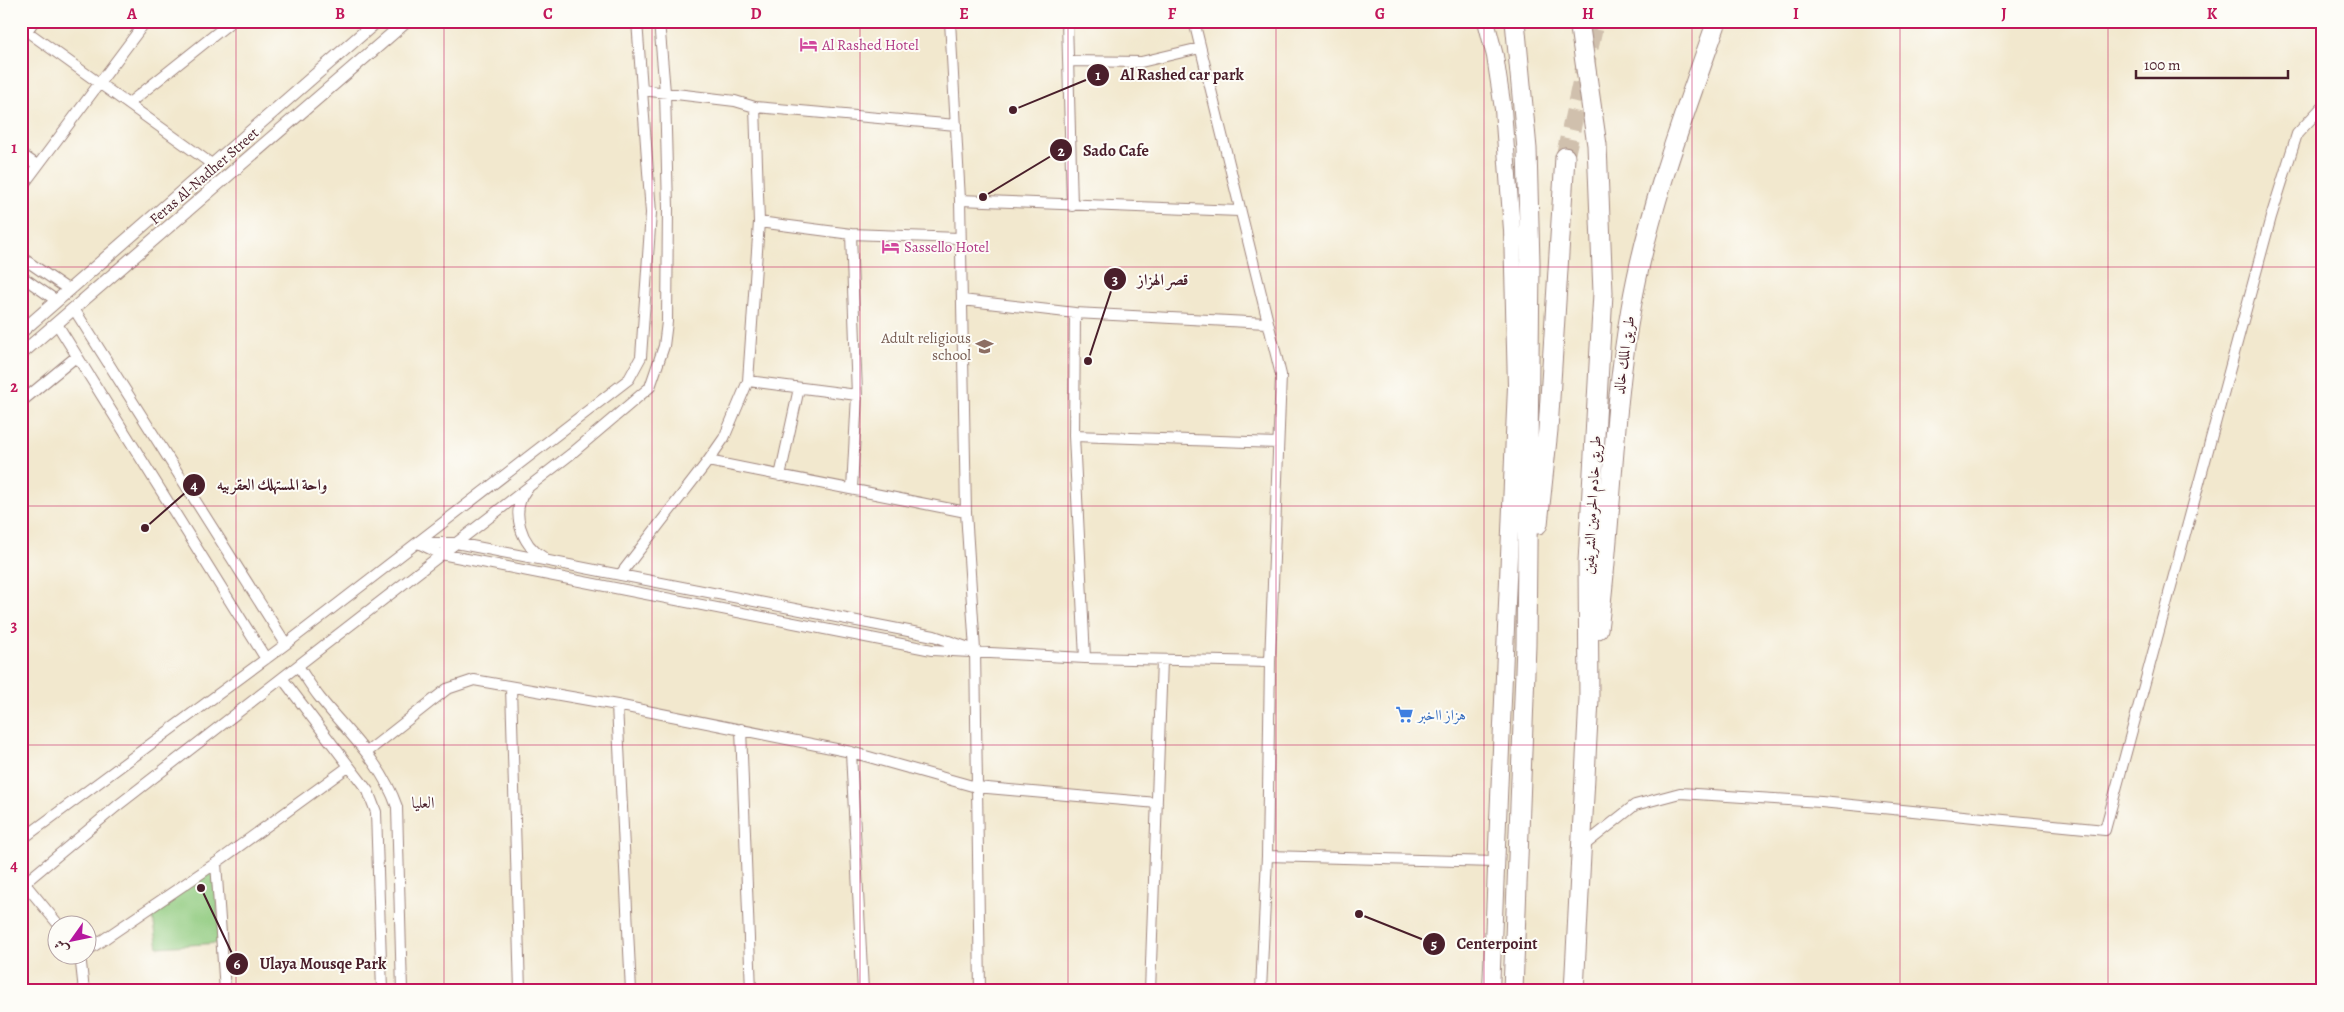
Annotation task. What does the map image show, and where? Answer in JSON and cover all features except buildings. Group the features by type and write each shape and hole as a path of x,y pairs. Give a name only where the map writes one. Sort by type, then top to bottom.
{"highway":[{"path":"1513,991 1526,645 1530,263 1527,149 1515,21"},
{"name":"طريق خادم الحرمين الشريفين","path":"1574,991 1589,700 1588,562 1603,293 1597,145 1579,21"},
{"name":"طريق الملك خالد","path":"1589,700 1606,563 1618,400 1631,307 1661,183 1717,21"},
{"path":"1526,645 1548,430 1564,157"}],"main road":[{"path":"1486,21 1495,56 1503,109 1512,230 1516,386 1491,991"}],"street":[{"path":"34,21 24,29 213,165"},
{"path":"21,188 146,21"},
{"path":"128,104 232,21"},
{"name":"Feras Al-Nadher Street","path":"21,332 377,21"},
{"name":"Feras Al-Nadher Street","path":"21,354 407,21"},
{"path":"21,840 286,644 629,380 641,357 650,213 637,21"},
{"path":"49,914 23,883 117,806 628,408 650,387 664,346 667,322 668,208 664,92 659,21"},
{"path":"950,21 960,200 959,238 966,512 975,650 980,991"},
{"path":"1067,21 1072,206"},
{"path":"1194,21 1281,375 1277,443 1270,662 1267,856 1261,991"},
{"path":"1068,61 1141,62 1200,48"},
{"path":"642,90 735,101 755,107 956,125"},
{"path":"1582,847 1634,805 1680,793 1821,802 2105,830 2271,217 2298,134 2323,106"},
{"path":"620,575 724,438 748,382 758,222 755,107"},
{"path":"21,154 38,165"},
{"path":"960,200 1072,206 1240,211"},
{"path":"758,222 851,234 959,238"},
{"path":"851,234 857,394 852,489"},
{"path":"21,257 69,290"},
{"path":"21,276 57,301"},
{"path":"962,300 1075,313 1267,323"},
{"path":"74,309 286,644"},
{"path":"1075,313 1074,436 1085,658"},
{"path":"57,324 266,659"},
{"path":"21,402 77,356"},
{"path":"748,382 857,394"},
{"path":"780,476 799,388"},
{"path":"1074,436 1277,443"},
{"path":"708,461 966,512"},
{"path":"531,484 522,496 517,512 523,536 534,552 553,562"},
{"path":"418,543 456,543 934,636 975,650"},
{"path":"418,543 441,554 932,650 975,650 1085,658 1270,662"},
{"path":"1150,991 1162,660"},
{"path":"298,666 318,696 367,752 390,787 397,807 402,991"},
{"path":"282,678 368,791 376,812 382,991"},
{"path":"367,752 446,689 474,680 617,705 851,752 976,787 1157,803"},
{"path":"511,687 520,991"},
{"path":"617,705 631,991"},
{"path":"741,729 751,991"},
{"path":"851,752 863,991"},
{"path":"98,943 216,863 348,767"},
{"path":"1267,856 1496,862"},
{"path":"216,863 225,991"},
{"path":"81,964 84,991"}],"green space":[{"path":"216,863 219,943 158,947 152,912"}],"tunnel":[{"path":"1565,157 1595,21"}],"place":[{"name":"Al Rashed Hotel","path":"808,45"},
{"name":"Al Rashed car park","path":"1013,110"},
{"name":"Sado Cafe","path":"983,197"},
{"name":"Sassello Hotel","path":"890,247"},
{"name":"Adult religious school","path":"985,347"},
{"name":"قصر الهزاز","path":"1088,361"},
{"name":"واحة المستهلك العقربيه","path":"145,528"},
{"name":"هزاز ااخبر","path":"1404,715"},
{"name":"Ulaya Mousqe Park","path":"201,888"},
{"name":"Centerpoint","path":"1359,914"}],"district":[{"name":"العليا","path":"423,802"}]}
